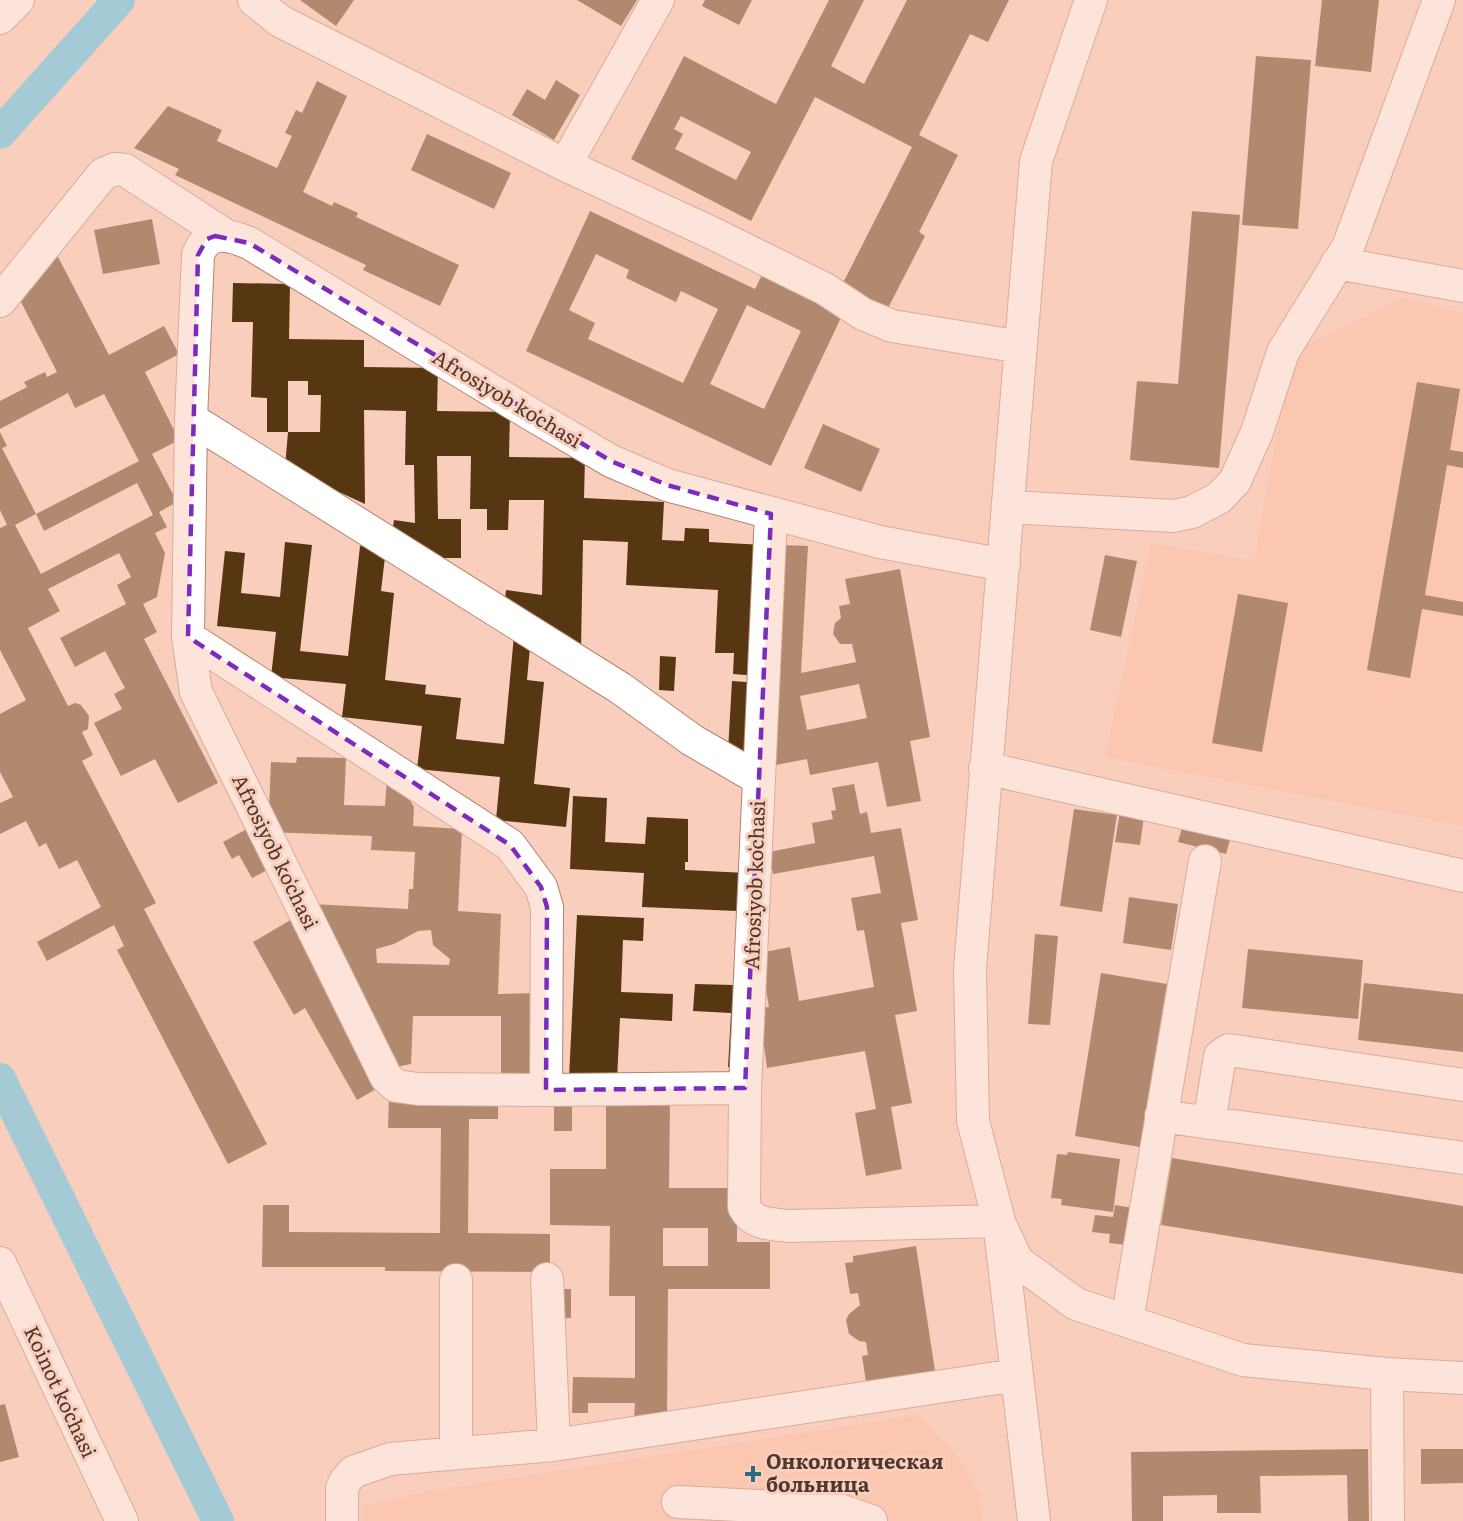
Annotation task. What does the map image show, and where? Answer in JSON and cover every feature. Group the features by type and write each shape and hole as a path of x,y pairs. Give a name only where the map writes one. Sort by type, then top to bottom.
{"street":[{"path":"0,18 18,0"},
{"path":"254,0 280,21 565,165 712,233 825,289 863,314 892,326 1021,347"},
{"path":"565,165 658,0"},
{"path":"1034,1521 999,1221 973,1121 969,1052 970,969 1036,161 1091,0"},
{"path":"1009,507 1174,516 1192,512 1219,498 1235,481 1257,432 1283,352 1348,248 1439,0"},
{"path":"0,301 103,174 115,169 125,170 225,235"},
{"name":"Afrosiyob koʻchasi","path":"746,1088 418,1089 396,1086 386,1077 196,692 188,636 191,419 198,255 207,239 225,235 249,243 611,460 667,485 880,542 1004,565"},
{"path":"1338,263 1463,286"},
{"name":"Afrosiyob koʻchasi","path":"191,419 620,688 692,740 759,779 742,1195 744,1207 754,1220 790,1226 999,1221"},
{"path":"759,779 771,514"},
{"path":"188,636 510,844 541,887 547,907 546,1090"},
{"path":"985,768 1463,876"},
{"path":"1127,1321 1205,861"},
{"path":"1209,1123 1217,1069 1221,1056 1229,1050 1463,1085"},
{"path":"1161,1116 1463,1158"},
{"path":"999,1221 1017,1261 1076,1304 1243,1360 1387,1374 1463,1378"},
{"name":"Koinot koʻchasi","path":"0,1263 122,1521"},
{"path":"547,1279 554,1445"},
{"path":"456,1280 456,1453"},
{"path":"1387,1374 1388,1521"},
{"path":"342,1521 342,1488 353,1472 390,1459 554,1445 1016,1375"},
{"path":"678,1502 839,1510 871,1521"}],"highlighted area":[{"path":"215,236 249,243 611,461 667,485 771,514 745,1088 546,1090 547,907 541,887 510,845 188,637 198,255 207,239"}],"shaded area":[{"path":"1403,298 1463,313 1463,826 1105,757 1151,543 1254,561 1289,367 1306,345"},
{"name":"Онкологическая больница","path":"919,1415 958,1457 979,1494 982,1521 364,1521 362,1506 428,1491"}],"building":[{"path":"300,0 354,0 336,26"},
{"path":"577,0 637,0 621,26"},
{"path":"705,0 752,0 739,25 702,6"},
{"path":"829,0 864,0 831,66 864,84 907,0 1009,0 988,42 970,34 919,135 958,155 919,232 925,236 886,312 840,289 912,147 815,97 751,221 631,159 684,56 776,104","holes":["681,116 751,152 736,180 675,149 683,134 674,129"]},
{"path":"1322,0 1379,0 1371,72 1315,66"},
{"path":"1256,56 1311,60 1298,229 1242,225"},
{"path":"556,80 580,95 554,140 512,115 527,89 545,100"},
{"path":"317,81 347,96 303,192 332,206 334,202 358,213 356,217 459,265 440,306 363,270 366,265 175,175 179,169 134,148 168,106 222,130 217,141 277,168 292,136 285,133 296,110 302,113"},
{"path":"427,134 511,173 494,209 411,170"},
{"path":"590,211 755,289 765,269 846,307 771,466 526,351","holes":["596,254 629,270 626,278 676,302 681,291 718,309 683,383 588,339 595,323 569,310","747,305 801,331 764,409 710,384"]},
{"path":"1192,211 1240,215 1219,468 1130,460 1137,381 1178,384"},
{"path":"152,219 160,264 103,274 94,230"},
{"path":"57,255 109,355 164,326 179,354 145,372 179,440 152,454 177,502 159,512 167,527 155,533 165,553 157,597 143,604 157,632 144,639 218,783 178,803 155,759 121,776 94,723 122,709 114,694 125,688 105,651 75,667 60,638 126,604 117,585 131,577 119,553 48,589 60,611 28,628 68,706 75,703 81,705 89,716 88,729 82,732 93,755 82,761 156,903 144,909 267,1144 228,1164 117,950 124,946 114,925 47,961 37,942 101,907 77,860 59,869 46,843 39,847 26,821 0,834 0,803 13,797 0,772 0,714 26,700 0,650 0,528 7,525 0,510 0,432 7,446 2,448 36,514 139,461 104,394 75,408 68,393 0,429 0,401 27,387 24,382 45,372 47,377 57,372 21,302","holes":["137,483 153,515 41,574 15,525 36,514 44,531"]},
{"path":"233,283 290,284 289,339 364,340 364,367 438,368 437,411 510,412 509,457 585,458 584,498 664,502 662,540 684,541 685,528 709,529 709,542 765,545 758,676 733,674 734,653 715,653 718,590 626,585 628,542 583,540 581,649 504,608 506,590 542,595 544,500 509,500 508,530 487,530 487,509 470,509 471,456 437,456 438,519 461,519 461,558 439,558 393,527 394,520 415,523 414,465 405,465 406,411 364,410 365,504 285,467 288,432 267,432 267,398 251,397 253,322 232,322","holes":["288,381 308,381 308,395 321,395 320,432 288,432"]},
{"path":"1417,382 1460,389 1450,450 1463,452 1463,468 1447,465 1425,595 1463,602 1463,616 1422,609 1410,678 1367,670"},
{"path":"823,424 880,449 861,492 804,468"},
{"path":"285,542 312,545 300,651 348,656 360,546 386,548 381,591 394,593 385,680 426,685 425,694 461,698 456,739 504,744 514,635 530,647 527,680 544,682 534,784 570,788 566,827 496,820 500,777 417,769 422,726 342,717 346,684 271,677 276,632 217,626 225,551 245,553 241,593 280,597"},
{"path":"781,545 808,546 801,673 856,662 852,644 840,644 833,634 835,623 841,618 839,606 850,604 845,579 900,569 930,737 910,741 921,801 887,807 878,762 810,775 807,759 771,766","holes":["859,684 867,718 807,730 800,696"]},
{"path":"1105,555 1137,561 1121,637 1090,630"},
{"path":"1238,594 1288,603 1262,752 1212,743"},
{"path":"660,656 676,657 674,691 659,690"},
{"path":"732,681 760,683 757,753 728,751"},
{"path":"297,757 346,758 344,805 385,806 387,778 400,785 414,807 413,826 462,829 458,911 501,914 498,994 541,993 542,1078 501,1078 501,1016 413,1016 411,1064 392,1068 312,904 408,909 409,889 413,889 415,852 371,850 372,836 268,832 271,762 296,763","holes":["431,930 433,945 450,959 449,965 377,963 376,949 394,944 418,931"]},
{"path":"854,784 860,814 867,812 871,833 901,828 918,920 901,923 917,1011 895,1015 912,1103 891,1107 902,1169 866,1176 855,1113 876,1109 865,1051 767,1068 759,1008 769,1007 759,953 790,947 799,1001 874,987 864,930 857,931 851,898 881,893 874,856 773,874 769,852 815,843 812,823 833,819 831,811 836,810 832,788"},
{"path":"573,796 607,798 605,842 645,844 647,817 688,819 688,862 685,862 685,870 747,873 744,1068 728,1067 731,1013 693,1011 695,984 733,985 737,911 642,907 644,873 570,869"},
{"path":"1074,809 1117,815 1102,912 1060,906"},
{"path":"1120,812 1144,816 1140,845 1115,842"},
{"path":"1185,817 1233,829 1226,854 1178,842"},
{"path":"247,829 269,869 252,878 239,855 232,859 223,842"},
{"path":"1129,897 1178,904 1171,950 1123,943"},
{"path":"577,915 644,918 643,941 623,940 621,992 673,994 672,1021 620,1018 617,1080 569,1078"},
{"path":"294,918 385,1084 357,1100 305,1008 294,1015 253,942"},
{"path":"1035,934 1058,936 1050,1025 1028,1024"},
{"path":"1248,949 1363,960 1358,1019 1242,1008"},
{"path":"1101,973 1167,984 1140,1147 1075,1136"},
{"path":"1364,983 1463,994 1463,1052 1358,1040"},
{"path":"389,1098 498,1098 498,1119 469,1119 468,1233 550,1234 550,1272 385,1271 385,1267 262,1267 263,1205 289,1205 289,1232 440,1233 441,1128 388,1128"},
{"path":"606,1100 670,1100 669,1188 737,1188 737,1242 770,1242 770,1289 668,1289 667,1418 634,1418 635,1403 588,1403 588,1413 572,1413 573,1377 635,1378 635,1296 609,1296 610,1226 550,1225 550,1169 606,1169","holes":["663,1228 708,1228 708,1266 663,1266"]},
{"path":"554,1104 572,1105 572,1131 554,1131"},
{"path":"1068,1152 1120,1159 1113,1212 1061,1205 1062,1199 1051,1198 1057,1154 1067,1155"},
{"path":"1172,1158 1463,1206 1463,1274 1161,1225"},
{"path":"1115,1205 1133,1208 1128,1245 1109,1243 1110,1234 1092,1232 1095,1215 1113,1217"},
{"path":"916,1246 935,1371 866,1382 862,1356 868,1355 866,1342 859,1341 849,1334 846,1320 849,1314 860,1305 858,1293 850,1294 845,1263 853,1262 853,1256"},
{"path":"553,1289 571,1289 571,1318 554,1319"},
{"path":"5,1404 19,1457 0,1462 0,1405"},
{"path":"1368,1449 1369,1521 1348,1521 1347,1475 1260,1476 1261,1513 1217,1513 1217,1495 1163,1496 1163,1521 1132,1521 1131,1452"},
{"path":"1421,1449 1463,1449 1463,1483 1421,1484"}],"waterway":[{"path":"0,133 119,0"},
{"path":"0,1079 218,1521"}],"place":[{"name":"Онкологическая больница","path":"753,1474"}]}
